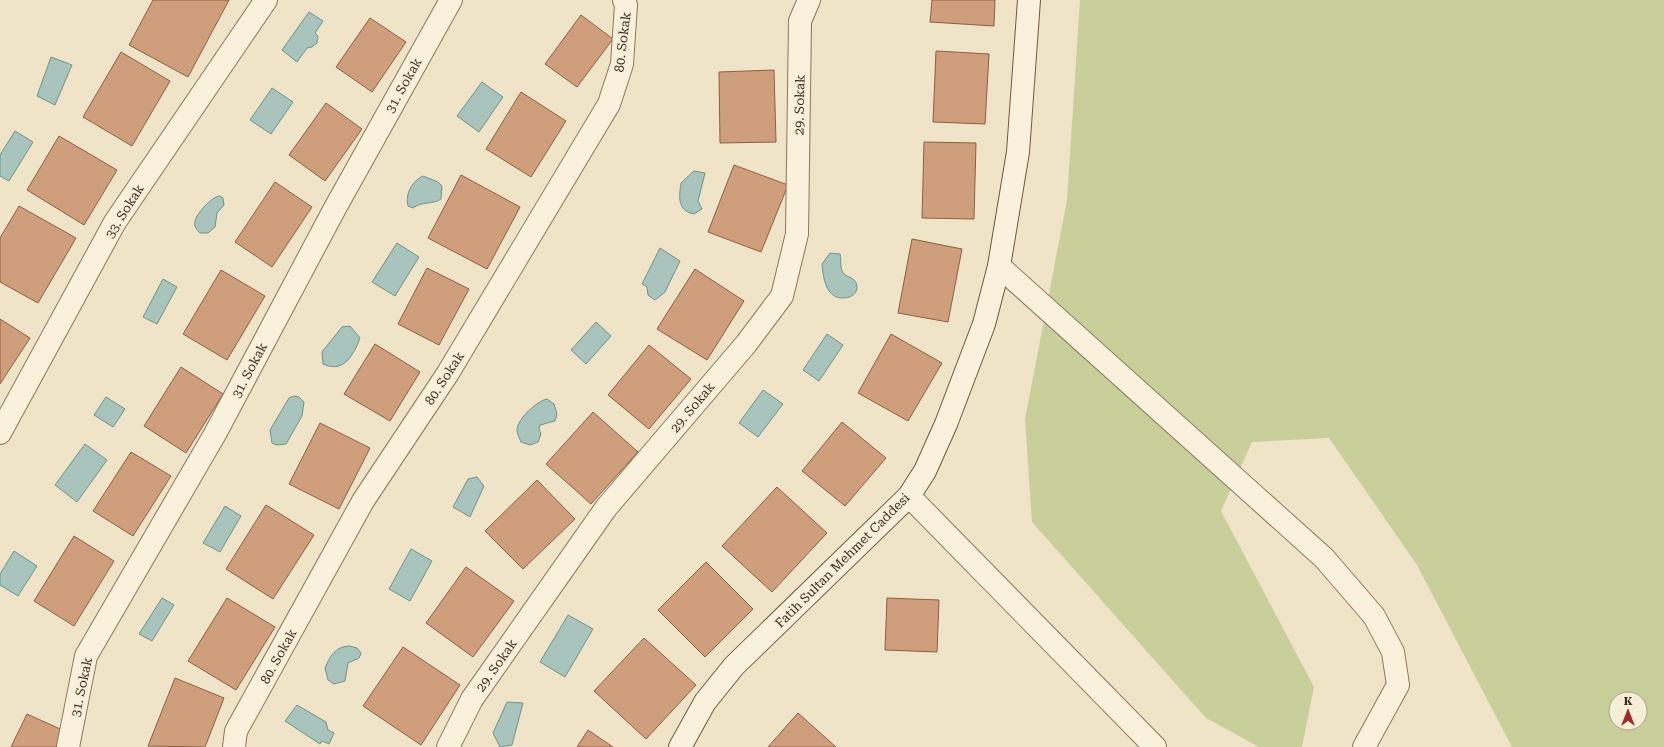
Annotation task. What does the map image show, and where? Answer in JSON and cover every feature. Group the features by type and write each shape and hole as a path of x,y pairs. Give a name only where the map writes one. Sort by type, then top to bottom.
{"street":[{"name":"33. Sokak","path":"0,433 115,222 266,0"},
{"name":"31. Sokak","path":"68,747 86,656 215,434 334,210 451,0"},
{"name":"80. Sokak","path":"234,747 236,731 363,501 448,373 609,104 622,64 626,5 624,0"},
{"name":"29. Sokak","path":"790,0 800,21"},
{"name":"29. Sokak","path":"448,747 472,699 606,508 746,344 782,296 797,234 800,21 809,0"},
{"name":"Fatih Sultan Mehmet Caddesi","path":"680,747 705,702 734,666 909,496 925,471 946,424 984,324 999,266 1018,152 1029,0"},
{"path":"999,266 1324,558 1374,616 1393,652 1398,685 1364,747"},
{"path":"909,496 1155,747"}],"green space":[{"path":"1080,0 1664,0 1664,747 1512,747 1417,565 1329,438 1252,442 1221,511 1314,687 1302,747 1259,747 1206,718 1032,522 1025,419 1067,200"}],"water":[{"path":"309,12 323,21 315,33 318,36 317,43 312,47 307,48 297,62 282,50"},
{"path":"51,57 72,65 55,105 37,96"},
{"path":"482,82 503,97 479,132 457,116"},
{"path":"272,88 293,102 271,134 250,120"},
{"path":"15,131 33,142 9,181 0,176 0,155"},
{"path":"694,171 705,173 698,201 702,209 694,214 685,210 682,206 680,202 680,193 681,183"},
{"path":"423,176 438,182 442,186 441,199 434,202 420,204 413,208 408,206 407,201 410,188 419,178"},
{"path":"220,196 223,198 224,205 217,213 215,227 208,233 200,233 195,225 198,215 204,206"},
{"path":"397,243 419,257 395,296 372,282"},
{"path":"660,248 680,261 665,292 655,300 648,295 647,287 642,284"},
{"path":"830,253 840,254 842,272 856,283 857,290 852,296 844,298 836,297 828,289 824,281 822,264"},
{"path":"163,279 177,287 157,324 143,317"},
{"path":"596,322 611,336 586,364 571,350"},
{"path":"350,326 360,338 351,356 347,361 337,366 323,364 322,352 342,327"},
{"path":"827,334 843,345 819,381 803,370"},
{"path":"763,390 783,404 758,437 739,423"},
{"path":"294,396 299,397 304,402 302,416 286,444 277,445 272,443 270,430 289,398"},
{"path":"106,397 125,409 113,427 94,415"},
{"path":"547,399 554,404 557,414 555,421 540,425 539,429 541,434 538,442 530,445 521,442 517,430 520,421 528,411 538,403"},
{"path":"85,444 107,460 77,502 55,485"},
{"path":"477,477 484,486 470,517 453,507 468,479"},
{"path":"225,506 241,516 220,552 203,543"},
{"path":"411,549 432,561 410,601 389,589"},
{"path":"14,551 37,566 18,596 0,585 0,574"},
{"path":"162,598 174,605 152,641 139,634"},
{"path":"568,615 593,629 565,677 540,662"},
{"path":"349,646 357,648 361,653 359,658 348,663 345,681 334,684 328,680 325,668 337,650"},
{"path":"507,702 523,703 512,745 500,747 493,733"},
{"path":"297,705 326,722 328,730 334,733 329,744 322,741 320,744 285,721"}],"building":[{"path":"153,0 229,0 188,77 129,45"},
{"path":"932,0 995,0 994,26 930,22"},
{"path":"581,15 613,39 577,87 545,64"},
{"path":"370,18 406,42 372,92 336,67"},
{"path":"936,51 989,54 985,124 933,122"},
{"path":"121,52 170,81 132,146 83,117"},
{"path":"774,70 776,142 720,143 719,72"},
{"path":"521,92 566,121 531,177 486,149"},
{"path":"326,103 362,129 325,181 289,155"},
{"path":"59,136 117,170 84,225 27,190"},
{"path":"924,142 976,143 974,219 922,218"},
{"path":"734,165 788,185 761,252 708,232"},
{"path":"461,175 520,207 487,269 428,238"},
{"path":"275,182 312,207 272,267 235,242"},
{"path":"19,206 76,238 38,303 0,282 0,238"},
{"path":"912,239 962,249 948,322 898,313"},
{"path":"427,268 469,289 439,345 398,324"},
{"path":"695,269 744,301 707,360 657,329"},
{"path":"221,270 265,296 227,360 183,334"},
{"path":"0,319 30,338 0,384"},
{"path":"891,334 942,363 908,421 858,393"},
{"path":"375,344 420,372 390,421 344,394"},
{"path":"649,345 691,379 649,429 608,395"},
{"path":"181,367 223,394 186,453 144,426"},
{"path":"593,412 638,452 591,504 546,464"},
{"path":"842,422 886,458 845,506 802,471"},
{"path":"320,423 370,448 339,509 289,484"},
{"path":"131,452 171,476 133,536 93,511"},
{"path":"537,480 575,519 523,569 485,531"},
{"path":"777,487 827,533 772,592 722,546"},
{"path":"266,505 314,535 273,599 226,569"},
{"path":"74,536 114,561 74,626 34,601"},
{"path":"706,562 753,609 705,657 658,610"},
{"path":"466,567 514,601 473,657 426,623"},
{"path":"227,598 275,627 236,690 188,661"},
{"path":"887,598 939,600 937,652 885,650"},
{"path":"644,638 696,685 646,739 594,691"},
{"path":"403,647 460,685 421,745 363,706"},
{"path":"175,678 224,698 205,747 148,746"},
{"path":"798,713 836,747 768,747"},
{"path":"27,714 69,733 62,747 11,747"},
{"path":"588,730 613,747 577,747"}]}
